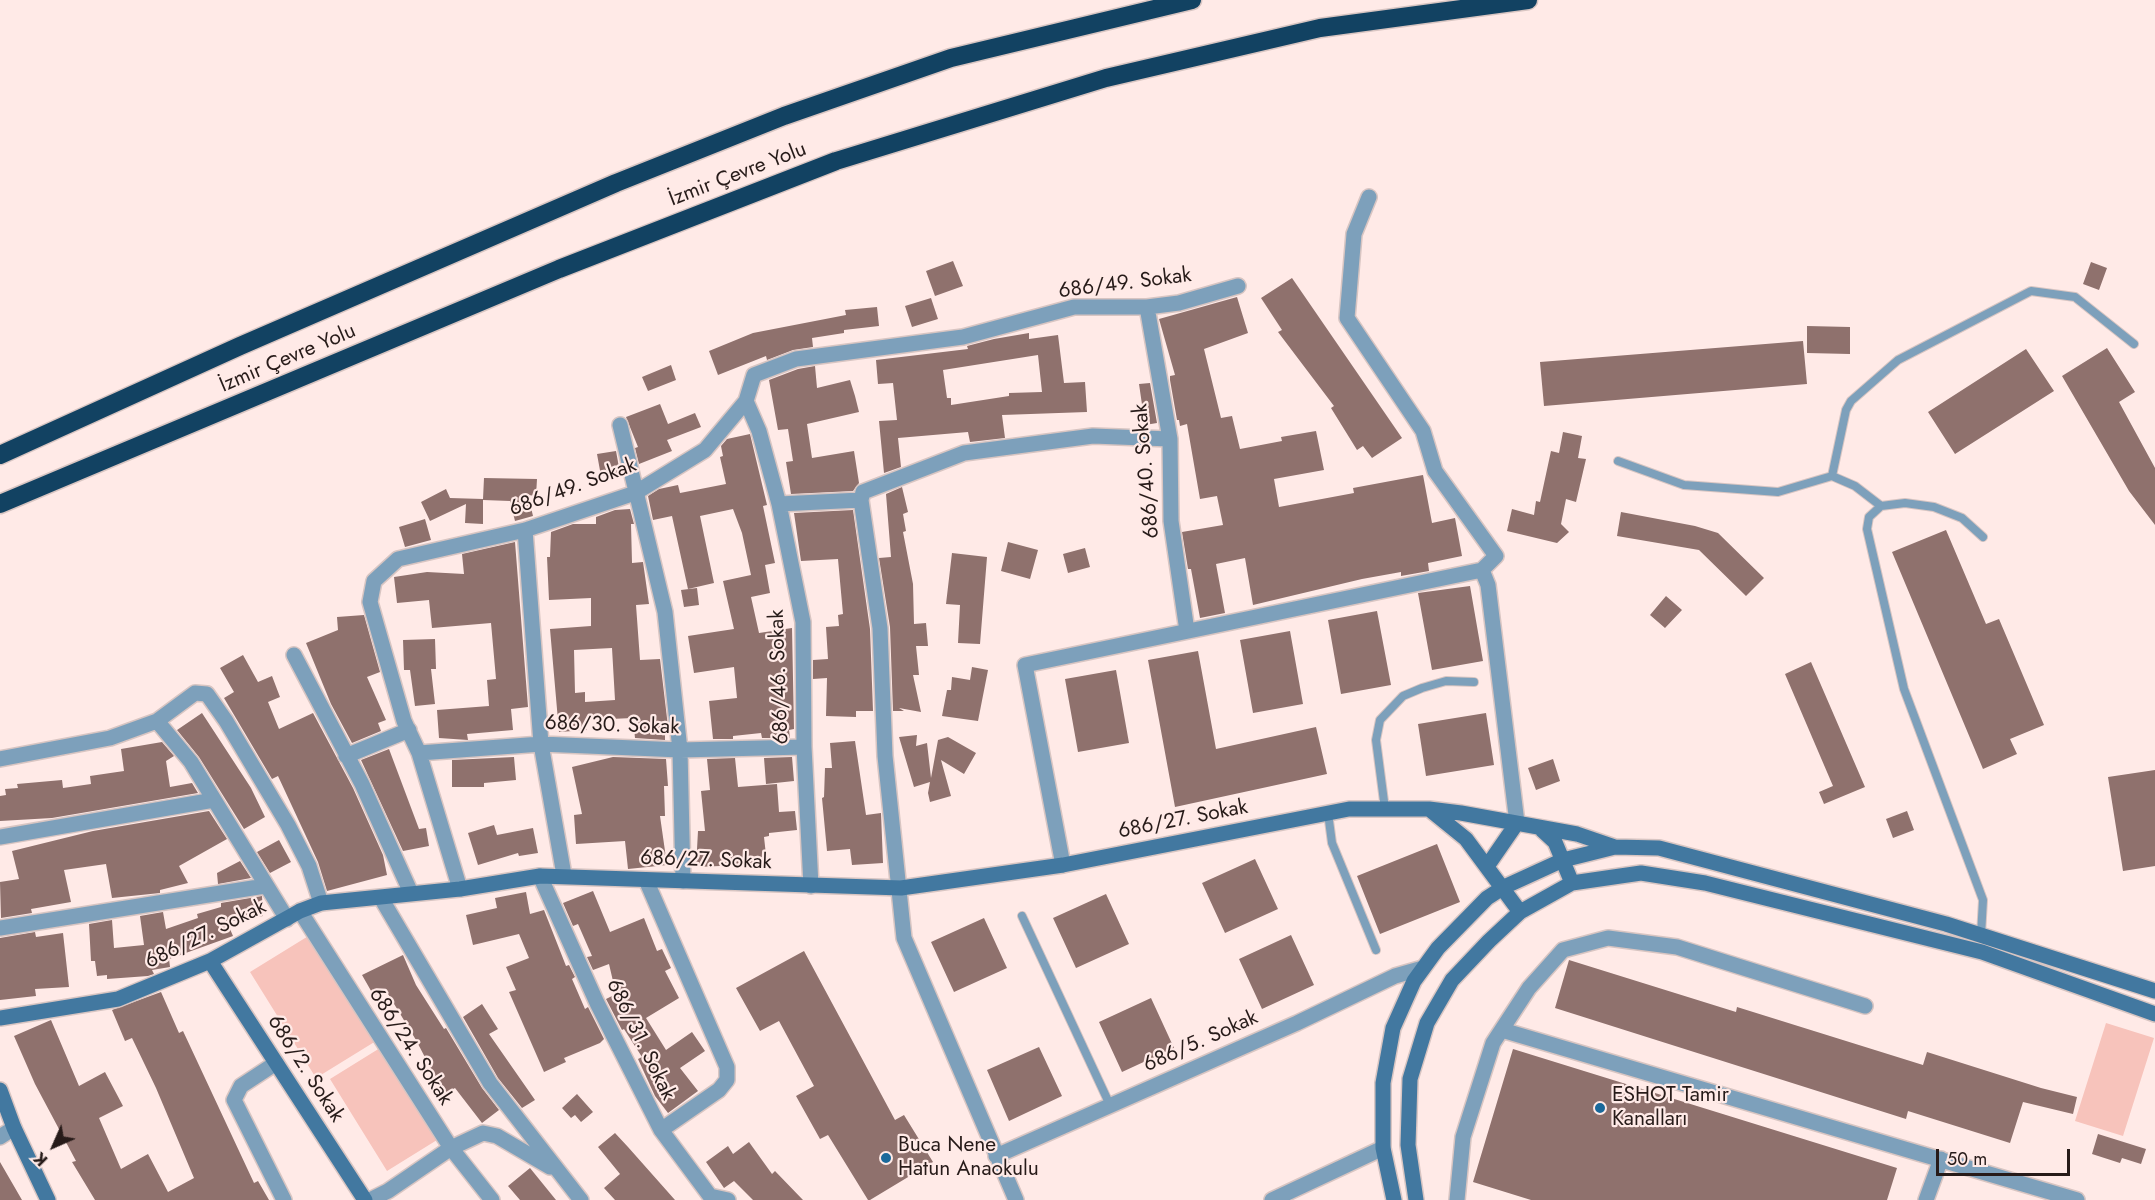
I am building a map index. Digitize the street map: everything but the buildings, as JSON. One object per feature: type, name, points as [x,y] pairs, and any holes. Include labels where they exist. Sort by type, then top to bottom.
[{"type":"highway","name":"İzmir Çevre Yolu","points":[[0,455],[240,346],[616,183],[784,116],[951,58],[1192,0]]},
{"type":"highway","name":"İzmir Çevre Yolu","points":[[0,504],[559,269],[836,161],[1106,78],[1308,31],[1528,0]]},
{"type":"street","points":[[1063,865],[1024,665],[1482,570],[1496,556],[1435,471],[1423,430],[1347,318],[1354,234],[1369,197]]},
{"type":"street","name":"686/49. Sokak","points":[[460,889],[370,602],[374,581],[398,559],[525,530],[635,493],[705,450],[746,401],[754,375],[796,359],[963,337],[1074,307],[1147,307],[1179,303],[1238,286]]},
{"type":"street","name":"686/40. Sokak","points":[[1147,307],[1170,439],[1171,520],[1187,631]]},
{"type":"street","name":"686/46. Sokak","points":[[746,401],[759,431],[779,504],[803,622],[804,747],[811,886]]},
{"type":"street","points":[[620,425],[665,612],[680,750],[683,881]]},
{"type":"street","points":[[1016,1200],[904,938],[901,888],[885,756],[880,628],[861,500],[863,492],[964,453],[1093,436],[1170,439]]},
{"type":"street","points":[[779,504],[861,500]]},
{"type":"street","points":[[525,530],[541,744],[564,875]]},
{"type":"street","points":[[1482,570],[1488,585],[1517,824],[1488,865]]},
{"type":"street","points":[[294,655],[362,784],[411,893]]},
{"type":"street","points":[[0,759],[110,738],[157,721],[195,693],[207,694],[226,721],[288,825],[309,866],[321,903]]},
{"type":"street","name":"686/24. Sokak","points":[[157,721],[191,762],[265,886],[293,915],[451,1148],[492,1200]]},
{"type":"street","points":[[346,756],[409,730]]},
{"type":"street","name":"686/30. Sokak","points":[[419,753],[541,744],[680,750],[804,747]]},
{"type":"street","points":[[0,837],[214,800]]},
{"type":"street","name":"686/27. Sokak","points":[[0,1018],[118,999],[210,961],[293,915],[321,903],[460,889],[540,876],[901,888],[1063,865],[1349,808],[1429,809],[1542,830],[1577,834],[1615,847]]},
{"type":"street","points":[[1429,809],[1466,839],[1488,865],[1521,912]]},
{"type":"street","points":[[1542,830],[1555,842],[1572,883]]},
{"type":"street","points":[[1394,1200],[1383,1148],[1383,1083],[1393,1028],[1414,981],[1438,948],[1479,907],[1504,887],[1563,860],[1615,847],[1659,848],[1981,935],[2155,991]]},
{"type":"street","points":[[1416,1200],[1408,1145],[1410,1079],[1427,1023],[1452,980],[1521,912],[1572,883],[1641,873],[1705,883],[1982,952],[2155,1014]]},
{"type":"street","name":"686/31. Sokak","points":[[540,876],[597,1003],[661,1130],[710,1196],[725,1199]]},
{"type":"street","points":[[646,879],[727,1067],[727,1080],[718,1090],[661,1130]]},
{"type":"street","points":[[0,928],[265,886]]},
{"type":"street","points":[[381,898],[490,1083],[580,1200]]},
{"type":"street","points":[[1457,1200],[1462,1137],[1493,1043],[1529,988],[1563,950],[1608,938],[1677,947],[1865,1006]]},
{"type":"street","name":"686/2. Sokak","points":[[210,961],[365,1200]]},
{"type":"street","name":"686/5. Sokak","points":[[996,1156],[1297,1023],[1395,976],[1424,968]]},
{"type":"street","points":[[1502,1030],[2077,1200]]},
{"type":"street","points":[[276,1063],[241,1086],[234,1100],[284,1200]]},
{"type":"street","points":[[0,1090],[14,1128],[48,1200]]},
{"type":"street","points":[[0,1137],[14,1128]]},
{"type":"street","points":[[370,1200],[388,1191],[451,1148],[483,1133],[497,1136],[560,1174]]},
{"type":"street","points":[[1272,1200],[1383,1148]]},
{"type":"street","points":[[1926,1200],[1941,1159]]},
{"type":"lane","points":[[1832,476],[1846,410],[1851,401],[1898,360],[2031,291],[2075,297],[2134,344]]},
{"type":"lane","points":[[1618,461],[1684,485],[1778,492],[1832,476],[1855,486],[1881,506]]},
{"type":"lane","points":[[1981,935],[1983,900],[1904,689],[1867,529],[1869,517],[1881,506],[1905,503],[1935,507],[1962,518],[1983,537]]},
{"type":"lane","points":[[1385,809],[1376,740],[1380,720],[1403,696],[1422,688],[1446,681],[1474,682]]},
{"type":"lane","points":[[1328,813],[1332,843],[1376,950]]},
{"type":"lane","points":[[1022,916],[1110,1105]]},
{"type":"shaded area","points":[[310,935],[376,1041],[316,1078],[250,972]]},
{"type":"shaded area","points":[[2106,1023],[2154,1038],[2123,1136],[2075,1121]]},
{"type":"shaded area","points":[[380,1048],[437,1140],[387,1171],[330,1079]]},
{"type":"place","name":"ESHOT Tamir Kanalları","points":[[1600,1108]]},
{"type":"place","name":"Buca Nene Hatun Anaokulu","points":[[886,1158]]}]
